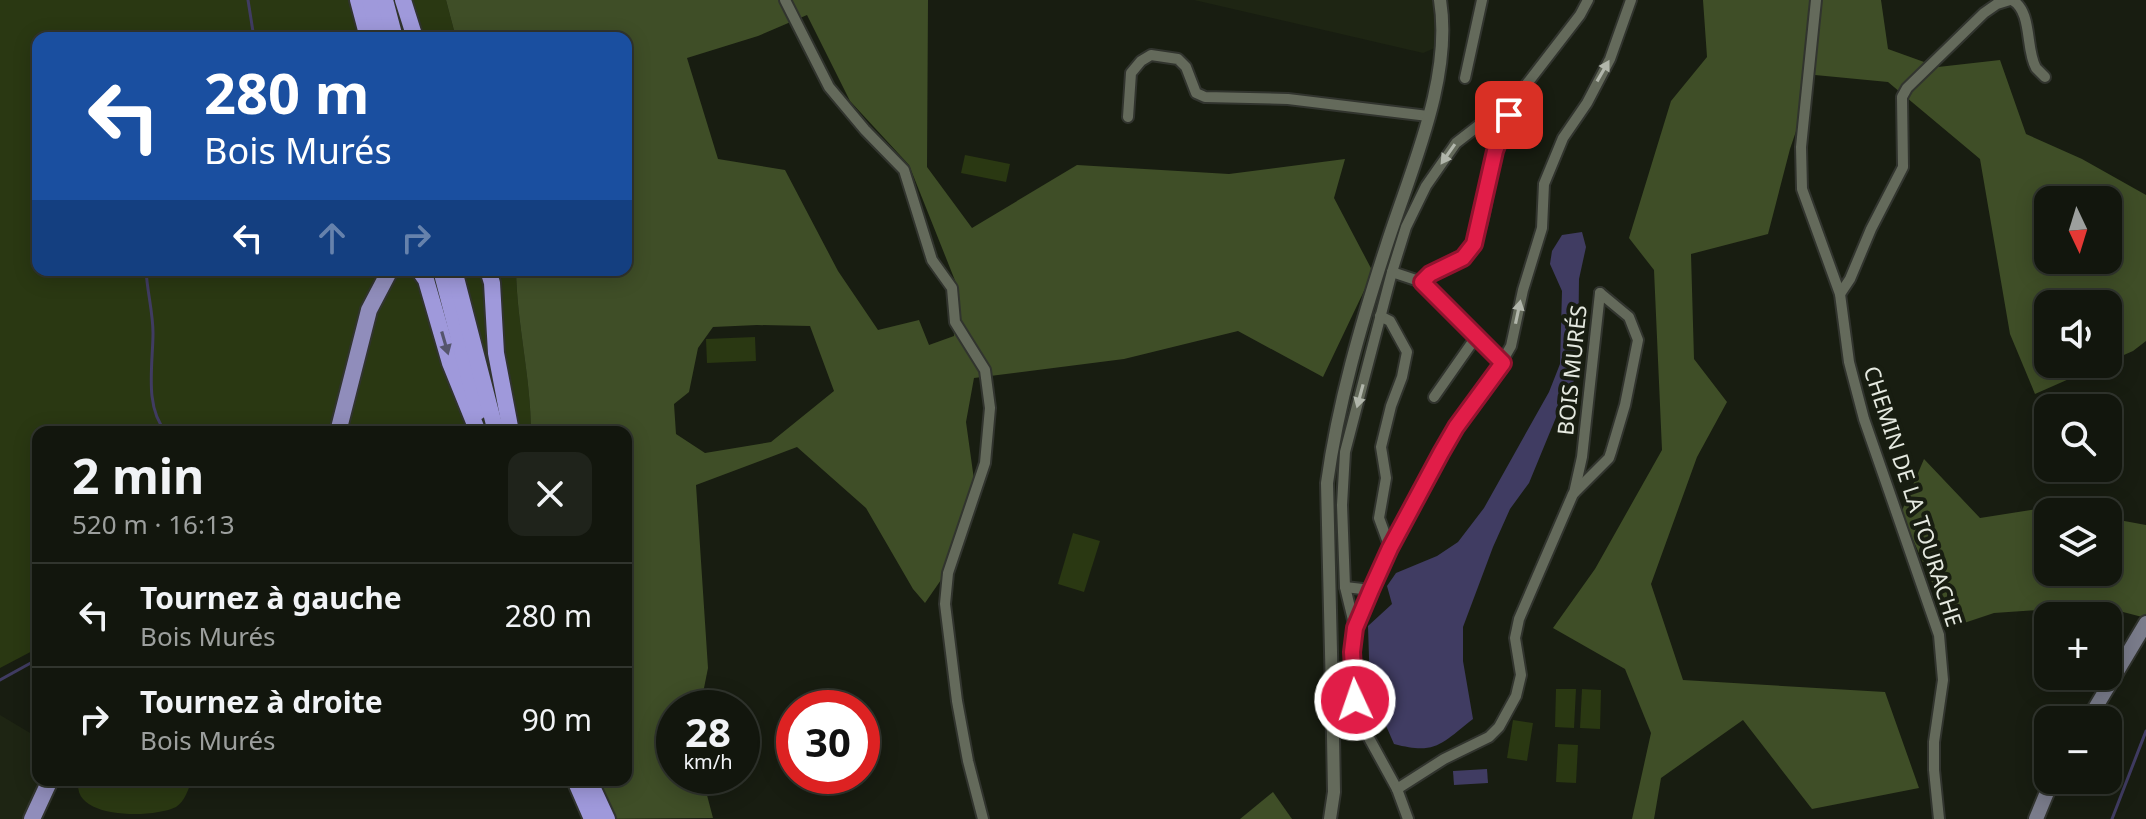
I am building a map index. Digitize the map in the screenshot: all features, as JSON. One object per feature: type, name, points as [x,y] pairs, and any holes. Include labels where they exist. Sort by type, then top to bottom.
[{"type":"highway","points":[[358,0],[366,32]]},
{"type":"highway","points":[[370,0],[378,32]]},
{"type":"highway","points":[[385,0],[393,32]]},
{"type":"highway","points":[[403,0],[413,32]]},
{"type":"highway","points":[[423,276],[450,363],[478,426]]},
{"type":"highway","points":[[442,276],[480,426]]},
{"type":"highway","points":[[456,276],[494,426]]},
{"type":"highway","points":[[490,276],[498,372],[510,426]]},
{"type":"highway","points":[[578,786],[592,819]]},
{"type":"highway","points":[[592,786],[607,819]]},
{"type":"main road","points":[[340,426],[369,310],[387,276]]},
{"type":"main road","points":[[2096,706],[2146,623]]},
{"type":"main road","points":[[32,819],[47,786]]},
{"type":"main road","points":[[2036,819],[2046,794]]},
{"type":"street","points":[[785,0],[829,87],[904,170],[932,260],[952,288],[955,322],[985,370],[990,408],[985,463],[948,573],[945,604],[957,701],[983,819]]},
{"type":"street","points":[[1330,819],[1334,764],[1327,483],[1363,318],[1437,89],[1444,41],[1440,0]]},
{"type":"street","points":[[1465,78],[1482,0]]},
{"type":"street","points":[[1355,628],[1345,587],[1342,505],[1345,452],[1406,227],[1426,186],[1456,143],[1496,112],[1509,107],[1580,15],[1588,0]]},
{"type":"street","points":[[1408,819],[1397,789],[1358,718],[1352,652],[1355,628],[1390,548],[1456,427],[1503,363],[1511,346],[1523,290],[1542,228],[1544,184],[1563,138],[1587,103],[1610,59],[1631,0]]},
{"type":"street","name":"CHEMIN DE LA TOURACHE","points":[[1816,0],[1800,170],[1802,189],[1840,294],[1855,389],[1939,635],[1943,680],[1934,756],[1939,819]]},
{"type":"street","points":[[1840,294],[1903,167],[1902,97],[1907,88],[1984,13],[1997,4],[2011,0],[2017,3],[2023,16],[2036,68],[2045,77]]},
{"type":"street","points":[[1128,117],[1131,73],[1151,55],[1178,59],[1186,67],[1196,93],[1205,97],[1288,99],[1428,116]]},
{"type":"street","points":[[1422,282],[1430,274],[1463,258],[1474,244],[1495,151],[1509,115],[1509,107]]},
{"type":"street","points":[[1392,272],[1422,282],[1503,363]]},
{"type":"street","name":"BOIS MURÉS","points":[[1397,789],[1444,759],[1489,737],[1506,716],[1516,696],[1521,675],[1515,638],[1519,619],[1573,494],[1582,457],[1600,293],[1629,317],[1638,340],[1625,405],[1609,458],[1573,494]]},
{"type":"street","points":[[1380,316],[1390,321],[1407,352],[1381,447],[1386,478],[1379,518],[1390,548]]},
{"type":"street","points":[[1434,397],[1476,337]]},
{"type":"street","points":[[1345,587],[1371,590]]},
{"type":"shaded area","points":[[1194,0],[1436,0],[1439,18],[1435,48],[1423,53]]},
{"type":"shaded area","points":[[1582,232],[1586,247],[1579,279],[1578,358],[1572,390],[1557,415],[1529,483],[1510,509],[1463,627],[1463,661],[1473,719],[1429,748],[1394,744],[1370,689],[1368,626],[1392,604],[1387,586],[1396,573],[1437,556],[1458,542],[1484,508],[1549,392],[1560,364],[1562,291],[1550,264],[1552,251],[1562,235]]},
{"type":"shaded area","points":[[0,715],[32,736],[32,786],[51,786],[37,819],[0,819]]},
{"type":"shaded area","points":[[1487,769],[1488,783],[1454,785],[1453,771]]},
{"type":"green space","points":[[0,0],[446,0],[454,32],[32,32],[32,276],[516,276],[531,426],[32,426],[32,651],[0,668]]},
{"type":"green space","points":[[446,0],[928,0],[927,167],[972,228],[1077,165],[1229,174],[1345,159],[1334,198],[1373,272],[1323,377],[1238,331],[1124,359],[974,378],[966,422],[976,494],[961,551],[925,603],[913,589],[866,508],[797,447],[696,485],[708,668],[704,690],[656,690],[656,794],[707,794],[713,818],[586,819],[571,786],[632,786],[632,426],[531,426],[516,276],[632,276],[632,32],[454,32]],"holes":[[[807,15],[850,101],[909,165],[956,283],[952,288],[954,336],[929,345],[919,320],[878,330],[838,271],[785,170],[718,159],[687,58],[758,36]],[[810,326],[834,391],[771,442],[705,453],[676,434],[674,404],[689,392],[698,348],[713,327]]]},
{"type":"green space","points":[[1703,0],[1881,0],[1888,49],[1938,67],[2000,60],[2026,134],[2082,159],[2146,195],[2146,341],[2122,356],[2122,290],[2034,290],[2034,378],[2071,378],[2035,394],[2010,334],[1980,159],[1888,82],[1815,75],[1790,149],[1768,234],[1691,254],[1694,359],[1727,402],[1697,457],[1651,584],[1683,680],[1885,692],[1919,788],[1812,809],[1743,720],[1661,778],[1654,819],[1632,819],[1651,733],[1625,669],[1553,628],[1595,569],[1662,450],[1654,270],[1629,238],[1671,101],[1707,57]]},
{"type":"green space","points":[[965,155],[1010,164],[1006,182],[961,173]]},
{"type":"green space","points":[[755,337],[756,361],[707,363],[706,339]]},
{"type":"green space","points":[[1924,459],[1980,518],[2034,509],[2034,586],[2122,586],[2122,521],[2146,525],[2146,618],[2122,612],[2122,602],[2034,602],[2034,610],[1994,613],[1949,628],[1901,513]]},
{"type":"green space","points":[[1073,533],[1100,541],[1084,592],[1058,584]]},
{"type":"green space","points":[[1556,689],[1576,689],[1574,728],[1555,727]]},
{"type":"green space","points":[[1582,689],[1601,690],[1600,729],[1580,728]]},
{"type":"green space","points":[[1513,720],[1533,723],[1527,761],[1507,758]]},
{"type":"green space","points":[[1558,744],[1578,745],[1576,783],[1556,782]]},
{"type":"green space","points":[[79,786],[189,786],[176,807],[149,813],[115,813],[99,809],[79,793]]},
{"type":"green space","points":[[1273,792],[1292,819],[1240,819]]},
{"type":"waterway","points":[[248,0],[253,32]]},
{"type":"waterway","points":[[147,276],[153,325],[152,398],[162,426]]},
{"type":"waterway","points":[[0,680],[32,662]]},
{"type":"waterway","points":[[2112,819],[2146,731]]},
{"type":"route","points":[[1355,700],[1352,652],[1355,628],[1371,590],[1390,548],[1456,427],[1503,363],[1422,282],[1430,274],[1463,258],[1474,244],[1481,224],[1495,151],[1509,115]]}]
